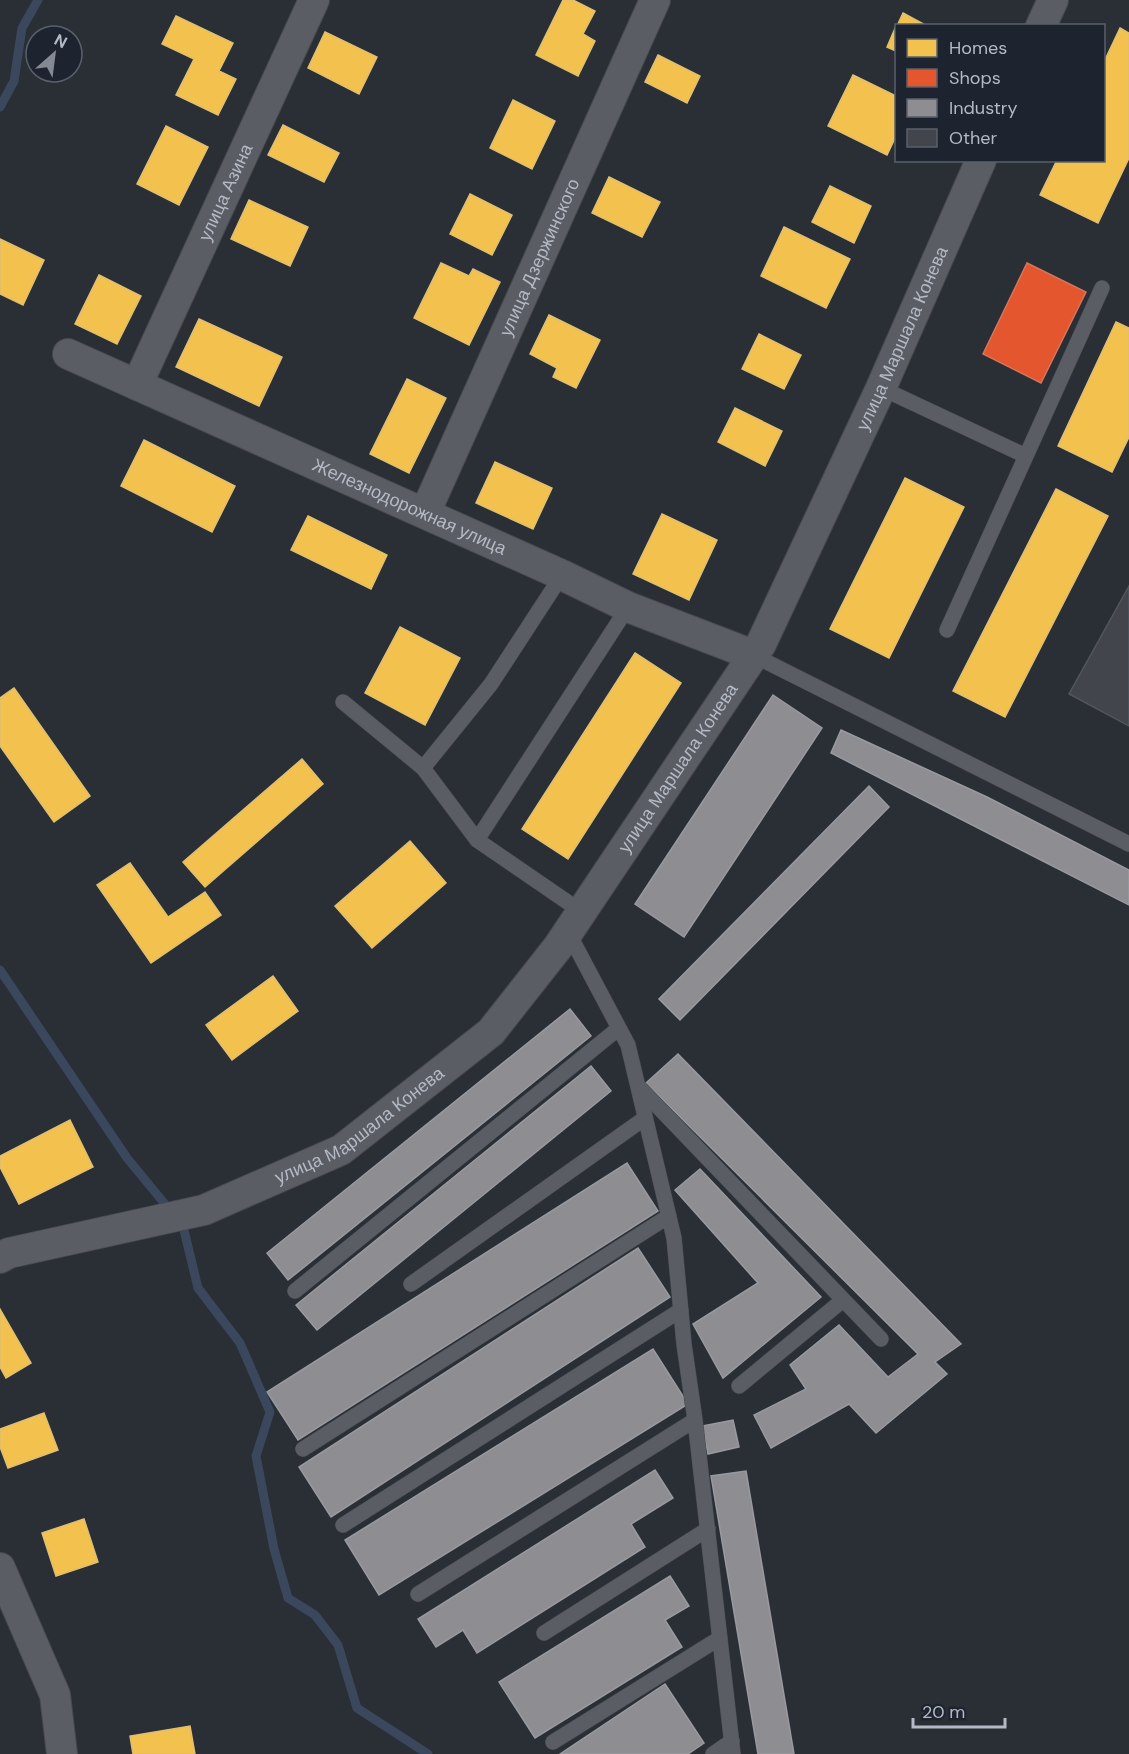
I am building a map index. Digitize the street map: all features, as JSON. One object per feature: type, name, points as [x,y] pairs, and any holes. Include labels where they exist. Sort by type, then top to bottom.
[{"type":"street","name":"улица Азина","points":[[137,385],[314,0]]},
{"type":"street","name":"улица Дзержинского","points":[[425,513],[655,0]]},
{"type":"street","points":[[1042,24],[1053,0]]},
{"type":"street","name":"улица Маршала Конева","points":[[0,1258],[9,1253],[204,1210],[341,1150],[491,1032],[575,922],[753,656],[881,388],[980,162]]},
{"type":"street","name":"Железнодорожная улица","points":[[68,354],[425,513],[628,607],[753,656]]},
{"type":"street","points":[[0,1568],[55,1695],[62,1754]]},
{"type":"lane","points":[[947,630],[1102,288]]},
{"type":"lane","points":[[881,388],[1026,456]]},
{"type":"lane","points":[[423,768],[491,684],[562,575]]},
{"type":"lane","points":[[477,840],[628,607]]},
{"type":"lane","points":[[753,656],[1129,844]]},
{"type":"lane","points":[[343,702],[423,768],[477,840],[575,922],[628,1045],[674,1238],[733,1748],[713,1754]]},
{"type":"lane","points":[[295,1291],[619,1028]]},
{"type":"lane","points":[[637,1085],[881,1339]]},
{"type":"lane","points":[[411,1284],[645,1118]]},
{"type":"lane","points":[[303,1449],[669,1216]]},
{"type":"lane","points":[[739,1386],[843,1300]]},
{"type":"lane","points":[[343,1526],[681,1310]]},
{"type":"lane","points":[[418,1594],[695,1420]]},
{"type":"lane","points":[[543,1633],[708,1529]]},
{"type":"lane","points":[[553,1742],[720,1638]]},
{"type":"building: Homes","points":[[563,0],[573,0],[595,11],[583,34],[595,41],[578,76],[536,55]]},
{"type":"building: Homes","points":[[903,13],[923,24],[898,24]]},
{"type":"building: Homes","points":[[176,16],[233,43],[219,71],[236,79],[218,115],[176,95],[194,59],[162,44]]},
{"type":"building: Homes","points":[[895,28],[895,51],[887,47]]},
{"type":"building: Homes","points":[[1120,28],[1129,33],[1129,158],[1098,223],[1040,195],[1056,162],[1105,162],[1105,60]]},
{"type":"building: Homes","points":[[325,32],[377,57],[359,94],[308,68]]},
{"type":"building: Homes","points":[[658,55],[700,76],[687,103],[645,82]]},
{"type":"building: Homes","points":[[853,75],[895,96],[895,138],[887,155],[828,126]]},
{"type":"building: Homes","points":[[513,100],[555,121],[532,169],[490,148]]},
{"type":"building: Homes","points":[[283,125],[339,153],[324,182],[268,155]]},
{"type":"building: Homes","points":[[166,126],[208,147],[179,205],[137,184]]},
{"type":"building: Homes","points":[[609,177],[660,202],[642,237],[592,213]]},
{"type":"building: Homes","points":[[830,186],[871,206],[854,243],[812,222]]},
{"type":"building: Homes","points":[[470,194],[512,215],[492,255],[450,234]]},
{"type":"building: Homes","points":[[249,200],[308,227],[290,266],[231,239]]},
{"type":"building: Homes","points":[[784,227],[850,259],[826,308],[761,276]]},
{"type":"building: Homes","points":[[0,239],[44,260],[23,305],[0,294]]},
{"type":"building: Homes","points":[[441,263],[469,276],[473,269],[500,282],[469,345],[414,318]]},
{"type":"building: Homes","points":[[99,275],[141,296],[117,344],[75,324]]},
{"type":"building: Homes","points":[[549,315],[600,340],[576,388],[553,377],[557,368],[530,354]]},
{"type":"building: Homes","points":[[199,319],[282,357],[259,406],[176,367]]},
{"type":"building: Homes","points":[[1116,322],[1129,328],[1129,437],[1112,472],[1058,446]]},
{"type":"building: Homes","points":[[759,334],[801,355],[784,389],[742,369]]},
{"type":"building: Homes","points":[[407,379],[446,398],[409,473],[370,454]]},
{"type":"building: Homes","points":[[735,408],[782,431],[765,466],[718,442]]},
{"type":"building: Homes","points":[[144,440],[235,486],[212,532],[121,486]]},
{"type":"building: Homes","points":[[495,462],[552,488],[533,529],[476,503]]},
{"type":"building: Homes","points":[[905,478],[964,507],[889,658],[830,629]]},
{"type":"building: Homes","points":[[1056,489],[1108,516],[1005,717],[953,691]]},
{"type":"building: Homes","points":[[662,514],[717,540],[689,600],[633,574]]},
{"type":"building: Homes","points":[[308,516],[387,555],[371,589],[291,550]]},
{"type":"building: Homes","points":[[400,627],[460,658],[425,725],[365,693]]},
{"type":"building: Homes","points":[[635,653],[681,683],[568,859],[522,829]]},
{"type":"building: Homes","points":[[14,688],[90,796],[54,822],[0,746],[0,698]]},
{"type":"building: Homes","points":[[302,759],[323,784],[205,887],[183,862]]},
{"type":"building: Homes","points":[[410,841],[446,883],[372,948],[335,906]]},
{"type":"building: Homes","points":[[130,863],[168,917],[205,892],[221,915],[151,963],[97,885]]},
{"type":"building: Homes","points":[[273,976],[298,1011],[232,1060],[206,1025]]},
{"type":"building: Homes","points":[[70,1120],[93,1167],[19,1204],[0,1167],[0,1156]]},
{"type":"building: Homes","points":[[0,1309],[31,1363],[6,1378],[0,1367]]},
{"type":"building: Homes","points":[[44,1413],[58,1450],[8,1468],[0,1447],[0,1429]]},
{"type":"building: Homes","points":[[84,1519],[98,1562],[56,1576],[42,1533]]},
{"type":"building: Homes","points":[[190,1726],[195,1754],[133,1754],[130,1736]]},
{"type":"building: Shops","points":[[1027,263],[1086,292],[1041,383],[983,354]]},
{"type":"building: Industry","points":[[773,695],[822,728],[684,937],[635,904]]},
{"type":"building: Industry","points":[[841,730],[987,797],[1129,870],[1129,905],[831,753]]},
{"type":"building: Industry","points":[[869,786],[889,807],[680,1020],[659,999]]},
{"type":"building: Industry","points":[[570,1009],[591,1036],[288,1280],[267,1253]]},
{"type":"building: Industry","points":[[678,1054],[961,1344],[935,1362],[947,1374],[876,1433],[849,1404],[771,1448],[754,1415],[806,1389],[790,1365],[839,1325],[888,1377],[918,1354],[646,1083]]},
{"type":"building: Industry","points":[[591,1066],[611,1091],[317,1330],[296,1305]]},
{"type":"building: Industry","points":[[627,1163],[658,1211],[298,1440],[267,1392]]},
{"type":"building: Industry","points":[[700,1169],[821,1297],[723,1378],[693,1324],[758,1283],[675,1190]]},
{"type":"building: Industry","points":[[638,1248],[670,1297],[331,1517],[299,1467]]},
{"type":"building: Industry","points":[[653,1349],[688,1404],[379,1595],[345,1540]]},
{"type":"building: Industry","points":[[733,1420],[739,1447],[708,1454],[702,1426]]},
{"type":"building: Industry","points":[[655,1470],[673,1498],[631,1524],[645,1547],[477,1653],[463,1630],[436,1647],[418,1619]]},
{"type":"building: Industry","points":[[746,1471],[794,1754],[758,1754],[711,1476]]},
{"type":"building: Industry","points":[[670,1576],[689,1606],[665,1620],[682,1647],[535,1738],[499,1682]]},
{"type":"building: Industry","points":[[665,1684],[704,1743],[688,1754],[560,1754]]},
{"type":"building: Other","points":[[1129,586],[1129,726],[1069,694]]},
{"type":"waterway","points":[[0,107],[14,81],[22,28],[38,0]]},
{"type":"waterway","points":[[0,970],[127,1158],[183,1226],[198,1288],[240,1343],[270,1412],[256,1456],[274,1549],[288,1598],[315,1615],[338,1645],[357,1708],[428,1754]]}]
